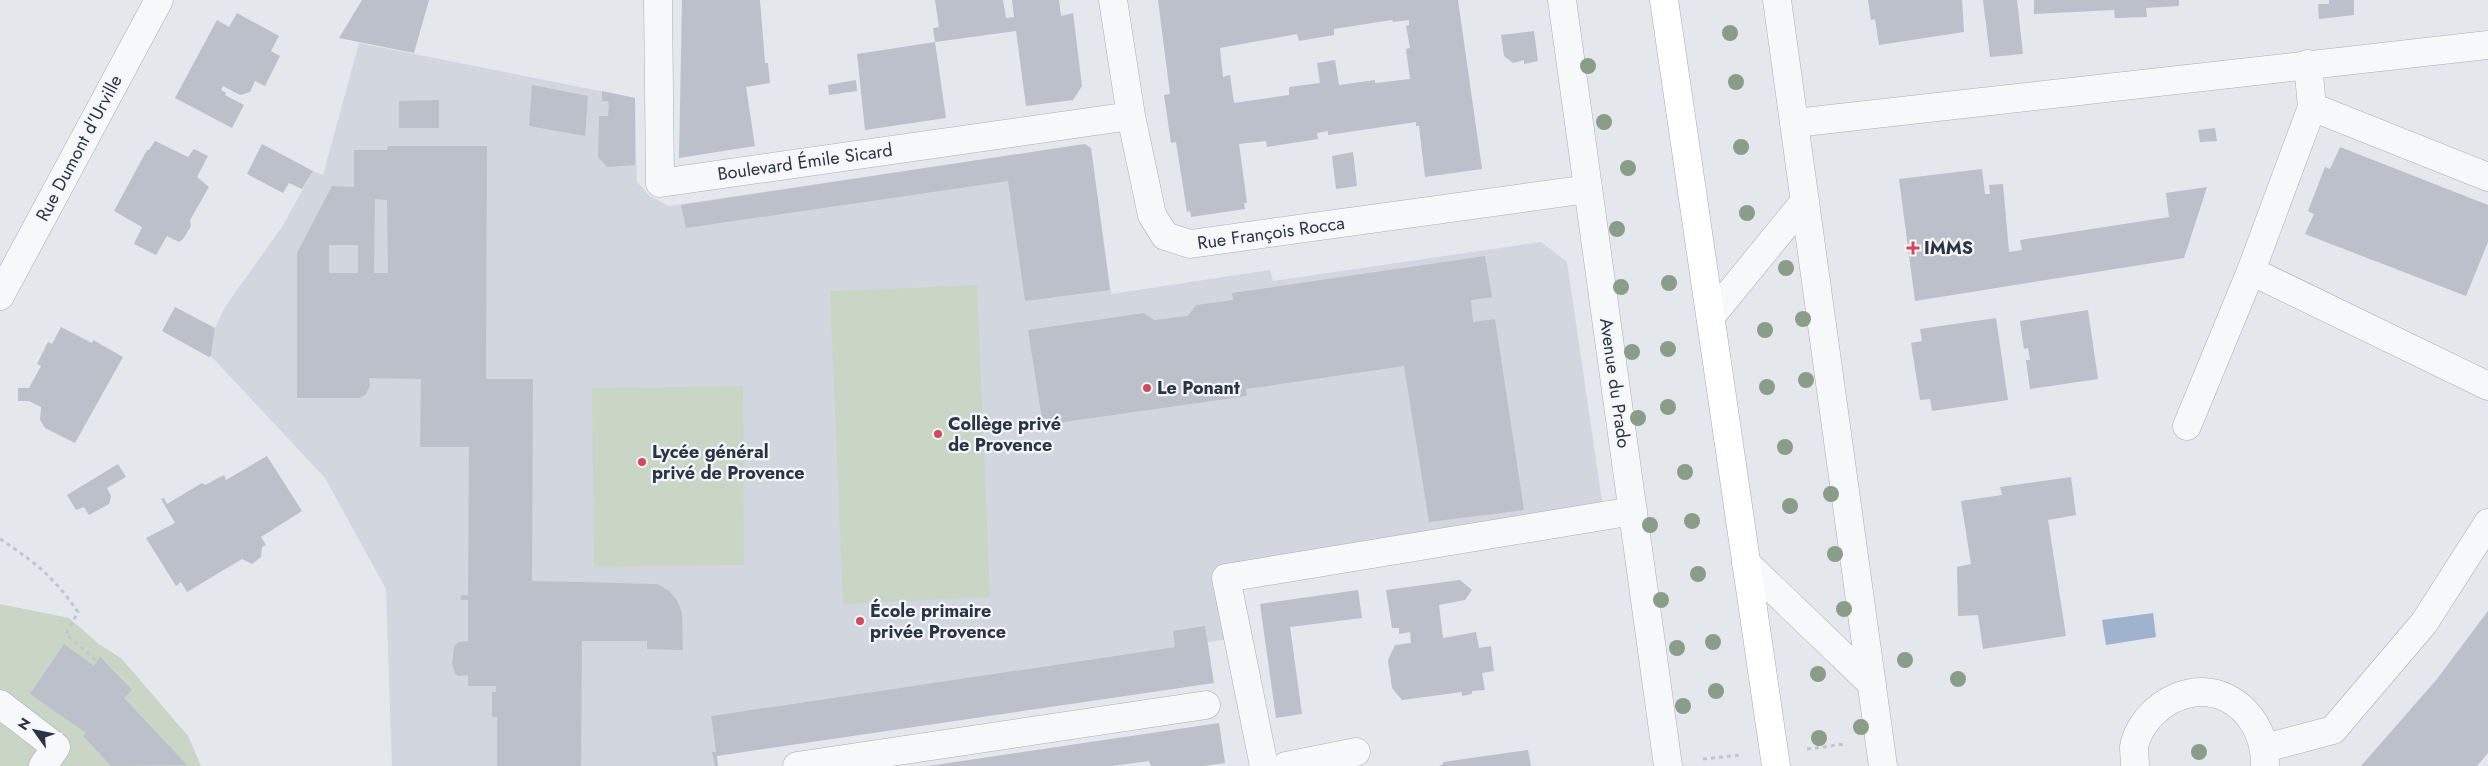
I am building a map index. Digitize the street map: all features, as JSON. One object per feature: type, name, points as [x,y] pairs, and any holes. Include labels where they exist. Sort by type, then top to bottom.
[{"type":"main road","points":[[1664,0],[1712,315],[1776,766]]},
{"type":"street","name":"Rue Dumont d'Urville","points":[[0,296],[159,0]]},
{"type":"street","name":"Boulevard Émile Sicard","points":[[658,0],[660,183],[1131,116]]},
{"type":"street","name":"Rue François Rocca","points":[[1112,0],[1131,116],[1152,215],[1165,236],[1190,244],[1588,189]]},
{"type":"street","name":"Avenue du Prado","points":[[1562,0],[1668,766]]},
{"type":"street","points":[[1777,0],[1883,766]]},
{"type":"street","points":[[1795,123],[2488,45]]},
{"type":"street","points":[[2187,426],[2251,272],[2312,107],[2308,64]]},
{"type":"street","points":[[2312,107],[2488,177]]},
{"type":"street","points":[[1712,315],[1805,201]]},
{"type":"street","points":[[2251,272],[2488,386]]},
{"type":"street","points":[[1264,766],[1226,578],[1633,512]]},
{"type":"street","points":[[2135,766],[2134,745],[2145,721],[2164,702],[2188,692],[2214,693],[2239,704],[2256,723],[2265,757],[2333,730],[2424,623],[2488,523]]},
{"type":"street","points":[[1746,563],[1872,684]]},
{"type":"street","points":[[0,704],[56,747],[43,766]]},
{"type":"street","points":[[797,766],[1206,705]]},
{"type":"street","points":[[1286,766],[1356,752]]},
{"type":"path","points":[[0,539],[37,563],[61,588],[78,612],[66,634],[97,661]]},
{"type":"shaded area","name":"Collège privé de Provence","points":[[359,43],[635,98],[637,182],[650,196],[669,206],[1085,144],[1091,148],[1111,294],[1270,270],[1273,281],[1541,242],[1567,262],[1606,528],[1227,581],[1236,638],[711,716],[718,766],[392,766],[386,589],[325,478],[211,356],[215,328],[225,307],[282,227],[313,171],[323,175]]},
{"type":"green space","points":[[977,285],[990,597],[843,604],[830,291]]},
{"type":"green space","points":[[743,386],[744,565],[594,567],[592,388]]},
{"type":"green space","points":[[0,604],[69,618],[99,644],[122,659],[188,736],[201,766],[0,766]]},
{"type":"water","points":[[2153,613],[2156,637],[2106,645],[2102,620]]},
{"type":"building","points":[[362,0],[429,0],[414,53],[339,38]]},
{"type":"building","points":[[682,0],[760,0],[765,63],[768,63],[770,83],[746,87],[755,146],[679,158]]},
{"type":"building","points":[[935,0],[1003,0],[1006,18],[1014,17],[1012,0],[1059,0],[1061,16],[1073,13],[1082,86],[1073,100],[1026,106],[1016,31],[935,42],[933,28],[939,27]]},
{"type":"building","points":[[1158,0],[1458,0],[1482,169],[1425,177],[1419,126],[1416,126],[1416,122],[1328,135],[1328,131],[1317,133],[1318,139],[1267,147],[1266,141],[1239,144],[1247,203],[1244,203],[1245,209],[1191,217],[1190,211],[1187,212],[1176,142],[1171,143],[1164,95],[1170,94]],"holes":[[[1392,20],[1393,22],[1409,20],[1409,25],[1406,26],[1410,48],[1406,49],[1410,79],[1375,83],[1375,80],[1339,85],[1335,60],[1317,63],[1320,83],[1289,87],[1289,95],[1234,103],[1230,75],[1223,77],[1220,48],[1297,34],[1299,41],[1334,35],[1334,29]]]},
{"type":"building","points":[[1868,0],[1962,0],[1964,32],[1879,45],[1875,19],[1871,20]]},
{"type":"building","points":[[1983,0],[2017,0],[2023,54],[1990,57]]},
{"type":"building","points":[[2034,0],[2179,0],[2179,6],[2146,8],[2147,17],[2115,18],[2114,10],[2034,14]]},
{"type":"building","points":[[2329,0],[2354,0],[2354,15],[2319,19],[2318,4],[2329,4]]},
{"type":"building","points":[[237,13],[279,36],[271,51],[280,56],[265,86],[255,81],[250,92],[240,95],[223,86],[221,90],[226,93],[225,95],[244,105],[232,128],[175,98],[217,20],[229,27]]},
{"type":"building","points":[[1534,31],[1538,61],[1524,64],[1524,60],[1513,63],[1504,56],[1501,35]]},
{"type":"building","points":[[935,42],[946,118],[865,130],[857,54]]},
{"type":"building","points":[[856,80],[857,91],[829,95],[828,85]]},
{"type":"building","points":[[532,85],[588,96],[585,136],[529,126]]},
{"type":"building","points":[[602,91],[635,98],[635,165],[607,167],[598,157],[599,116],[608,116],[609,106],[608,101],[602,101]]},
{"type":"building","points":[[439,100],[439,128],[399,128],[399,101]]},
{"type":"building","points":[[2215,128],[2217,141],[2200,142],[2198,130]]},
{"type":"building","points":[[155,141],[188,157],[194,149],[208,156],[197,177],[209,187],[190,220],[191,226],[183,239],[179,242],[167,236],[156,255],[134,244],[142,227],[114,211],[147,150]]},
{"type":"building","points":[[262,144],[313,171],[302,189],[289,183],[283,193],[247,174]]},
{"type":"building","points":[[1085,144],[1091,148],[1110,290],[1025,301],[1008,181],[686,228],[681,205]]},
{"type":"building","points":[[388,146],[487,146],[486,379],[533,379],[532,581],[657,584],[668,590],[677,600],[682,613],[683,650],[647,649],[647,641],[582,641],[581,766],[497,766],[497,717],[492,717],[492,692],[496,692],[496,686],[468,686],[468,675],[458,676],[455,673],[452,664],[454,647],[458,642],[468,641],[468,600],[461,600],[461,595],[468,595],[469,447],[420,447],[421,379],[369,378],[370,386],[366,394],[360,398],[297,398],[297,253],[332,186],[354,187],[354,150],[387,150]],"holes":[[[375,199],[387,200],[388,273],[374,273]],[[329,245],[358,245],[358,273],[329,273]]]},
{"type":"building","points":[[2340,147],[2488,205],[2488,242],[2466,296],[2305,234],[2314,214],[2308,211],[2325,167],[2330,169]]},
{"type":"building","points":[[1353,152],[1357,186],[1336,189],[1332,156]]},
{"type":"building","points":[[1982,169],[1985,194],[1990,194],[1989,185],[2003,184],[2009,252],[2022,250],[2020,240],[2169,217],[2166,193],[2207,187],[2184,258],[1915,301],[1899,179]]},
{"type":"building","name":"Le Ponant","points":[[1485,256],[1492,297],[1471,300],[1473,322],[1495,319],[1524,510],[1429,522],[1404,366],[1246,389],[1247,396],[1043,425],[1028,330],[1144,313],[1154,320],[1188,316],[1196,305],[1233,300],[1232,293]]},
{"type":"building","points":[[175,307],[215,328],[211,356],[209,357],[162,331]]},
{"type":"building","points":[[2088,310],[2098,379],[2030,389],[2026,360],[2030,360],[2028,348],[2024,349],[2020,321]]},
{"type":"building","points":[[1996,318],[2008,400],[1932,411],[1930,399],[1920,400],[1911,343],[1922,341],[1920,329]]},
{"type":"building","points":[[61,327],[92,343],[93,340],[123,357],[75,443],[45,428],[40,420],[41,407],[29,401],[18,401],[18,388],[29,388],[41,366],[37,364],[48,342],[52,344]]},
{"type":"building","points":[[267,456],[302,511],[261,537],[266,545],[262,547],[261,557],[252,564],[242,559],[187,592],[181,582],[176,586],[146,538],[175,523],[161,499],[164,498],[167,504],[202,483],[205,485],[224,475],[226,480]]},
{"type":"building","points":[[118,464],[126,477],[107,488],[111,496],[109,504],[89,515],[84,507],[76,510],[67,495]]},
{"type":"building","points":[[2071,477],[2076,515],[2048,520],[2066,636],[1983,649],[1978,615],[1958,616],[1957,567],[1971,564],[1961,501],[2002,495],[2000,487]]},
{"type":"building","points":[[1460,580],[1472,590],[1465,600],[1439,605],[1443,638],[1476,632],[1479,648],[1491,646],[1494,671],[1482,673],[1485,690],[1472,691],[1472,694],[1462,696],[1462,692],[1402,700],[1392,688],[1388,660],[1395,645],[1411,643],[1410,632],[1399,634],[1399,628],[1392,628],[1386,590]]},
{"type":"building","points":[[1358,590],[1362,618],[1290,627],[1302,714],[1276,718],[1260,604]]},
{"type":"building","points":[[2488,611],[2488,753],[2477,766],[2361,766],[2437,679]]},
{"type":"building","points":[[1205,626],[1214,683],[717,756],[718,766],[715,766],[712,752],[716,752],[711,716],[1175,647],[1173,631]]},
{"type":"building","points":[[64,644],[94,666],[100,657],[132,690],[124,698],[187,765],[111,766],[83,736],[86,733],[30,694]]},
{"type":"building","points":[[1219,723],[1225,763],[1204,766],[1151,766],[1149,761],[1112,766],[928,766]]},
{"type":"building","points":[[1528,750],[1531,766],[1439,766],[1443,762]]},
{"type":"place","name":"IMMS","points":[[1913,248]]},
{"type":"place","name":"Le Ponant","points":[[1147,388]]},
{"type":"place","name":"Collège privé de Provence","points":[[938,434]]},
{"type":"place","name":"Lycée général privé de Provence","points":[[642,462]]},
{"type":"place","name":"École primaire privée Provence","points":[[860,621]]}]
